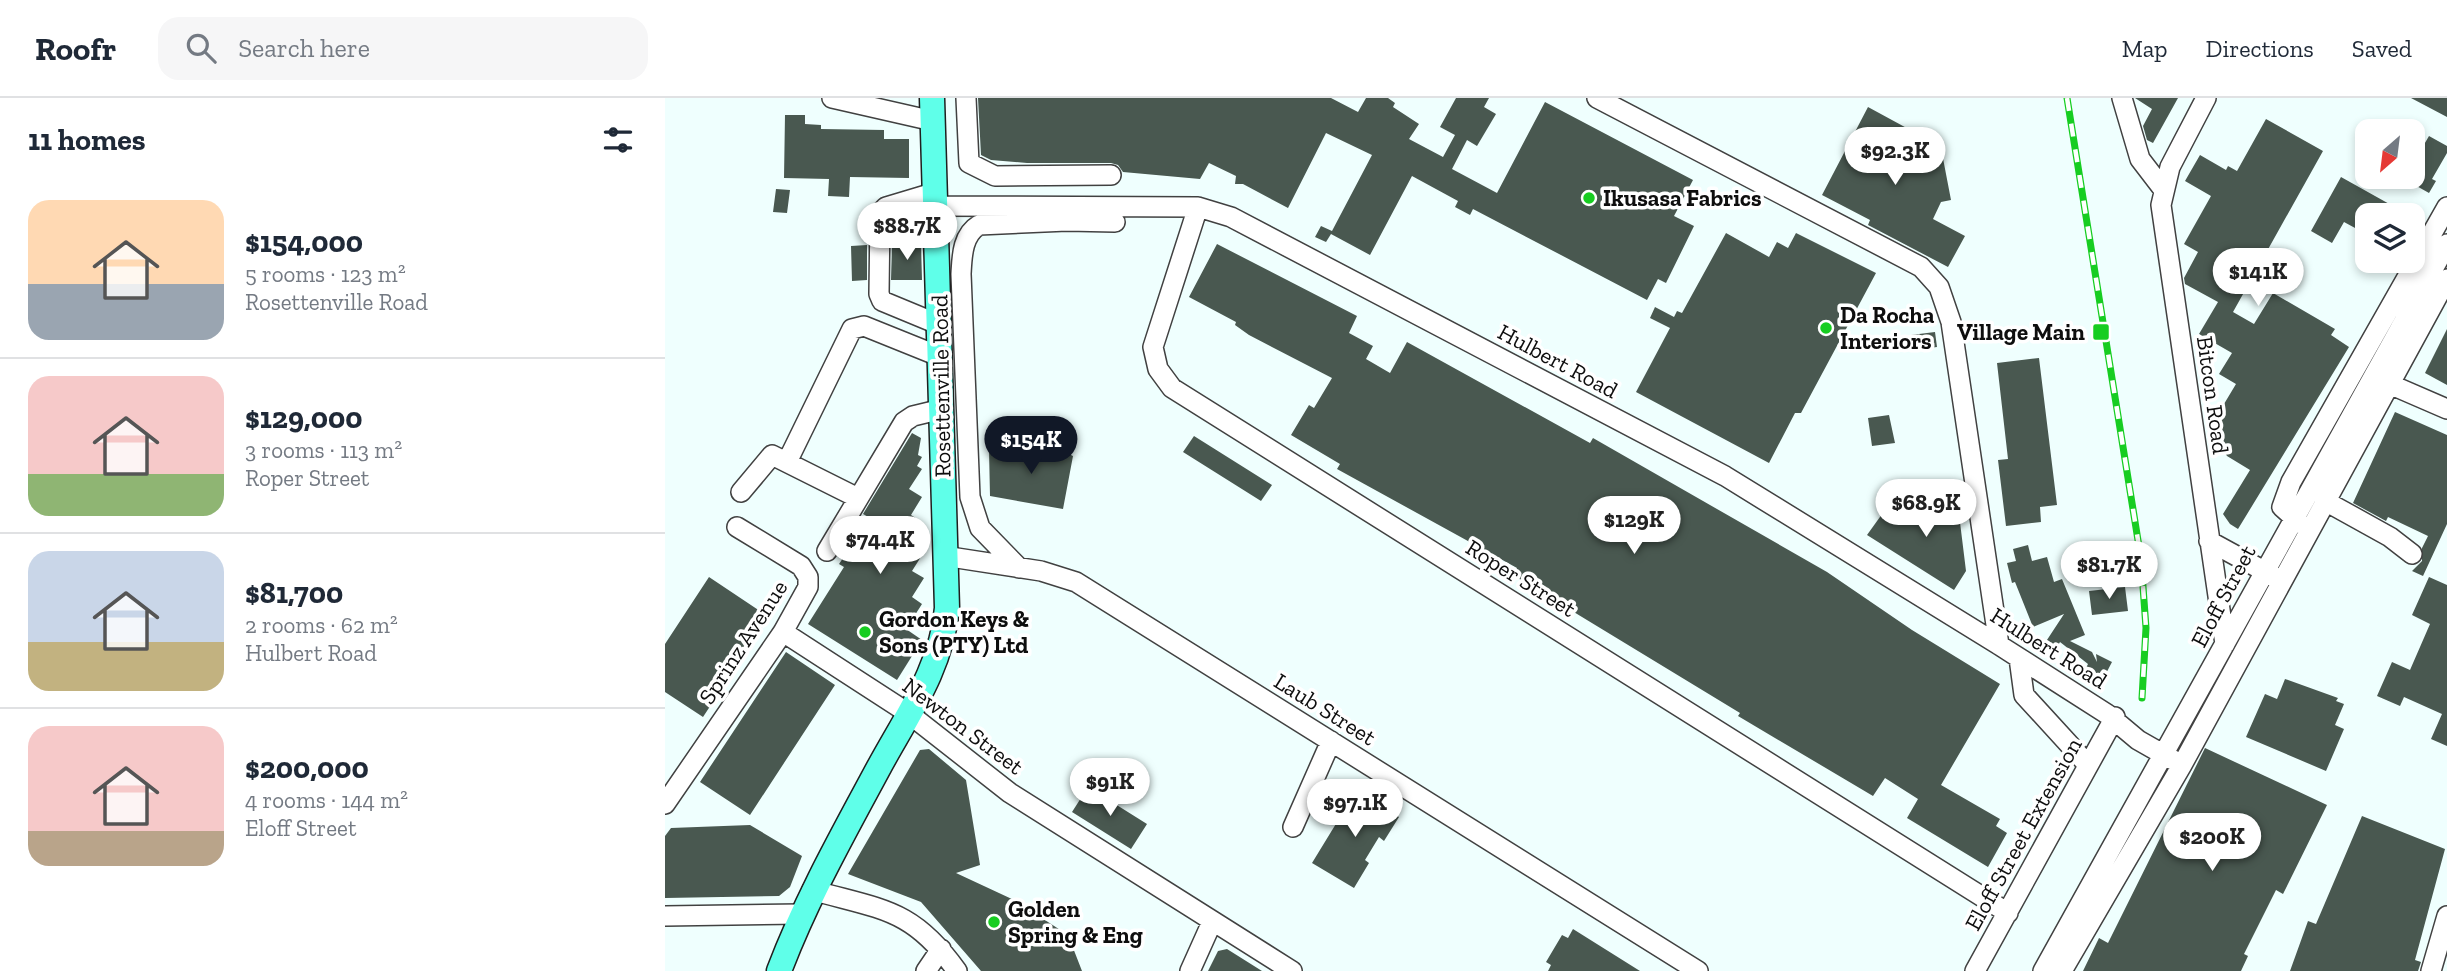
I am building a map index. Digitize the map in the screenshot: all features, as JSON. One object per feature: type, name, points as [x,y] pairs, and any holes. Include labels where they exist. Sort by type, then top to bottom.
[{"type":"main road","name":"Rosettenville Road","points":[[779,971],[812,890],[937,659],[945,635],[947,608],[942,409],[949,367],[940,326],[932,109]]},
{"type":"street","points":[[832,98],[932,109]]},
{"type":"street","points":[[965,98],[969,163],[982,172],[1009,177],[1111,175]]},
{"type":"street","points":[[1597,98],[1921,267],[1939,287],[1951,322],[1999,645]]},
{"type":"street","points":[[2122,98],[2140,159],[2162,189]]},
{"type":"street","name":"Bitcon Road","points":[[2206,98],[2170,167],[2162,189],[2161,205],[2225,644]]},
{"type":"street","name":"Hulbert Road","points":[[940,326],[882,301],[879,293],[880,213],[886,207],[937,199],[1198,207],[1231,216],[1725,476],[2185,760]]},
{"type":"street","name":"Roper Street","points":[[1198,207],[1153,347],[1159,369],[1172,388],[2008,913]]},
{"type":"street","points":[[2300,524],[2282,507],[2291,482],[2447,207]]},
{"type":"street","points":[[1019,568],[980,528],[970,497],[949,367],[962,257],[967,239],[974,228],[1008,222],[1115,222]]},
{"type":"street","name":"Eloff Street","points":[[2300,524],[2325,500],[2447,244]]},
{"type":"street","name":"Eloff Street","points":[[2043,971],[2074,934],[2185,760],[2272,576],[2300,524],[2382,381],[2447,279]]},
{"type":"street","points":[[787,462],[852,329],[864,326],[949,367]]},
{"type":"street","points":[[2382,381],[2447,409]]},
{"type":"street","points":[[827,551],[856,497],[904,422],[913,416],[942,409]]},
{"type":"street","points":[[741,492],[769,456],[787,462],[856,497]]},
{"type":"street","points":[[2325,500],[2390,537],[2412,554]]},
{"type":"street","name":"Sprinz Avenue","points":[[665,804],[783,632],[809,587],[809,577],[801,566],[737,527]]},
{"type":"street","points":[[2209,541],[2272,576]]},
{"type":"street","name":"Laub Street","points":[[944,556],[1058,575],[1076,582],[1697,971]]},
{"type":"street","name":"Eloff Street","points":[[2062,971],[2074,934],[2166,750],[2225,644],[2272,576]]},
{"type":"street","name":"Newton Street","points":[[783,632],[908,713],[1010,793],[1292,971]]},
{"type":"street","points":[[2019,657],[2024,695],[2088,765]]},
{"type":"street","name":"Eloff Street Extension","points":[[1975,971],[2112,717]]},
{"type":"street","points":[[1293,827],[1331,741]]},
{"type":"street","points":[[812,890],[902,916],[924,931],[957,971]]},
{"type":"street","points":[[665,916],[801,914]]},
{"type":"street","points":[[2431,971],[2447,916]]},
{"type":"street","points":[[1190,971],[1212,922]]},
{"type":"street","points":[[926,971],[941,949]]},
{"type":"building","points":[[978,98],[1331,98],[1358,112],[1366,98],[1388,98],[1395,103],[1393,107],[1419,124],[1409,139],[1443,157],[1455,135],[1440,127],[1456,98],[1489,98],[1484,107],[1496,114],[1477,146],[1467,140],[1452,169],[1497,193],[1545,102],[1693,180],[1674,216],[1694,226],[1666,283],[1658,279],[1647,300],[1473,209],[1470,215],[1455,207],[1458,201],[1412,176],[1370,255],[1331,234],[1326,242],[1315,237],[1321,226],[1332,231],[1372,155],[1326,133],[1288,208],[1243,184],[1235,184],[1236,176],[1209,163],[1200,179],[1123,172],[1118,165],[1111,163],[991,160],[981,155]]},
{"type":"building","points":[[2135,98],[2178,98],[2153,143],[2147,140],[2143,126],[2152,109]]},
{"type":"building","points":[[2411,98],[2447,98],[2447,117]]},
{"type":"building","points":[[1868,107],[1914,132],[1902,156],[1941,148],[1951,200],[1941,202],[1933,219],[1965,236],[1948,267],[1868,225],[1870,220],[1822,195]]},
{"type":"building","points":[[785,115],[805,115],[805,124],[821,125],[821,129],[884,130],[884,139],[909,139],[909,178],[850,177],[849,197],[828,196],[829,179],[784,178]]},
{"type":"building","points":[[2266,119],[2323,151],[2233,312],[2254,324],[2273,293],[2335,329],[2331,335],[2349,347],[2238,529],[2230,524],[2223,514],[2250,470],[2227,456],[2209,429],[2236,384],[2219,374],[2232,353],[2199,334],[2218,302],[2185,284],[2184,278],[2198,252],[2184,244],[2211,196],[2185,181],[2200,155],[2226,170],[2228,166],[2237,171]]},
{"type":"building","points":[[2429,136],[2447,146],[2447,153],[2432,179],[2436,181],[2429,193],[2422,189],[2425,189],[2425,143]]},
{"type":"building","points":[[2341,177],[2355,185],[2355,189],[2362,189],[2388,203],[2355,203],[2355,228],[2344,222],[2332,243],[2311,231]]},
{"type":"building","points":[[776,189],[790,190],[787,213],[773,212]]},
{"type":"building","points":[[1726,233],[1769,257],[1777,242],[1788,248],[1796,233],[1876,273],[1801,413],[1795,413],[1769,463],[1636,392],[1670,328],[1650,318],[1655,307],[1674,317],[1677,311],[1682,313]]},
{"type":"building","points":[[921,244],[922,280],[891,280],[892,245]]},
{"type":"building","points":[[1217,244],[1357,316],[1349,333],[1373,346],[1366,359],[1390,373],[1407,342],[1590,443],[1593,438],[1827,572],[1912,630],[2000,684],[1941,785],[2000,819],[1996,826],[2007,833],[1988,867],[1907,818],[1918,799],[1885,778],[1873,796],[1738,716],[1740,713],[1513,575],[1517,568],[1337,469],[1340,464],[1291,435],[1309,405],[1314,408],[1332,378],[1249,335],[1235,325],[1236,322],[1189,297]]},
{"type":"building","points":[[867,245],[867,280],[852,281],[851,246]]},
{"type":"building","points":[[2447,329],[2447,385],[2425,373]]},
{"type":"building","points":[[1935,332],[1937,347],[1913,350],[1911,335]]},
{"type":"building","points":[[2039,358],[2057,505],[2040,507],[2041,522],[2006,526],[1998,460],[2008,459],[1997,363]]},
{"type":"building","points":[[2395,412],[2447,435],[2447,524],[2423,576],[2412,571],[2422,561],[2422,548],[2428,536],[2388,517],[2386,521],[2353,503]]},
{"type":"building","points":[[1889,415],[1895,443],[1872,446],[1868,418]]},
{"type":"building","points":[[912,433],[921,438],[918,455],[922,457],[917,466],[922,469],[909,489],[922,497],[911,515],[923,523],[910,543],[924,552],[912,571],[924,578],[912,597],[922,604],[906,629],[922,640],[897,680],[808,624],[844,567],[839,564],[870,518],[863,514]]},
{"type":"building","points":[[1194,436],[1272,485],[1261,501],[1183,452]]},
{"type":"building","points":[[1059,449],[1073,456],[1063,509],[990,496],[989,450]]},
{"type":"building","points":[[1949,487],[1952,507],[1958,506],[1966,571],[1954,590],[1867,535],[1890,503],[1912,517],[1936,514],[1932,490]]},
{"type":"building","points":[[2028,545],[2032,561],[2047,557],[2054,582],[2062,579],[2085,635],[2070,641],[2092,652],[2097,662],[2096,654],[2112,662],[2100,685],[2082,676],[2088,664],[2060,642],[2056,649],[2045,643],[2064,614],[2033,627],[2015,582],[2012,583],[2007,563],[2016,561],[2013,549]]},
{"type":"building","points":[[709,577],[769,617],[703,717],[665,692],[665,644]]},
{"type":"building","points":[[2429,577],[2447,585],[2447,746],[2431,739],[2442,714],[2404,697],[2400,706],[2377,696],[2392,662],[2410,670],[2430,624],[2412,615]]},
{"type":"building","points":[[2125,587],[2128,611],[2092,615],[2089,591]]},
{"type":"building","points":[[786,652],[835,685],[750,815],[700,782]]},
{"type":"building","points":[[2285,679],[2338,698],[2336,701],[2344,704],[2335,725],[2344,729],[2326,771],[2246,737],[2265,694],[2277,699]]},
{"type":"building","points":[[2205,748],[2327,805],[2283,894],[2276,890],[2244,954],[2248,956],[2241,971],[2083,971],[2099,938],[2108,943]]},
{"type":"building","points":[[929,749],[966,780],[980,865],[956,873],[1014,900],[1068,935],[1082,971],[981,971],[921,902],[848,874],[920,750]]},
{"type":"building","points":[[1088,787],[1147,824],[1131,849],[1072,812]]},
{"type":"building","points":[[1356,791],[1399,817],[1384,841],[1379,837],[1365,860],[1369,863],[1354,888],[1312,863]]},
{"type":"building","points":[[2362,816],[2445,849],[2415,960],[2421,962],[2418,971],[2290,971],[2308,921],[2316,924]]},
{"type":"building","points":[[750,825],[802,856],[790,887],[779,896],[665,898],[665,836],[671,828]]},
{"type":"building","points":[[1573,929],[1640,971],[1548,971],[1551,965],[1546,962],[1562,935],[1568,938]]},
{"type":"building","points":[[1227,949],[1262,971],[1208,971],[1218,951]]},
{"type":"railway","points":[[2067,98],[2141,559],[2146,628],[2142,698]]},
{"type":"place","name":"Ikusasa Fabrics","points":[[1589,198]]},
{"type":"place","name":"Da Rocha Interiors","points":[[1826,328]]},
{"type":"place","name":"Village Main","points":[[2101,332]]},
{"type":"place","name":"Gordon Keys & Sons (PTY) Ltd","points":[[865,632]]},
{"type":"place","name":"Golden Spring & Eng","points":[[994,922]]}]
